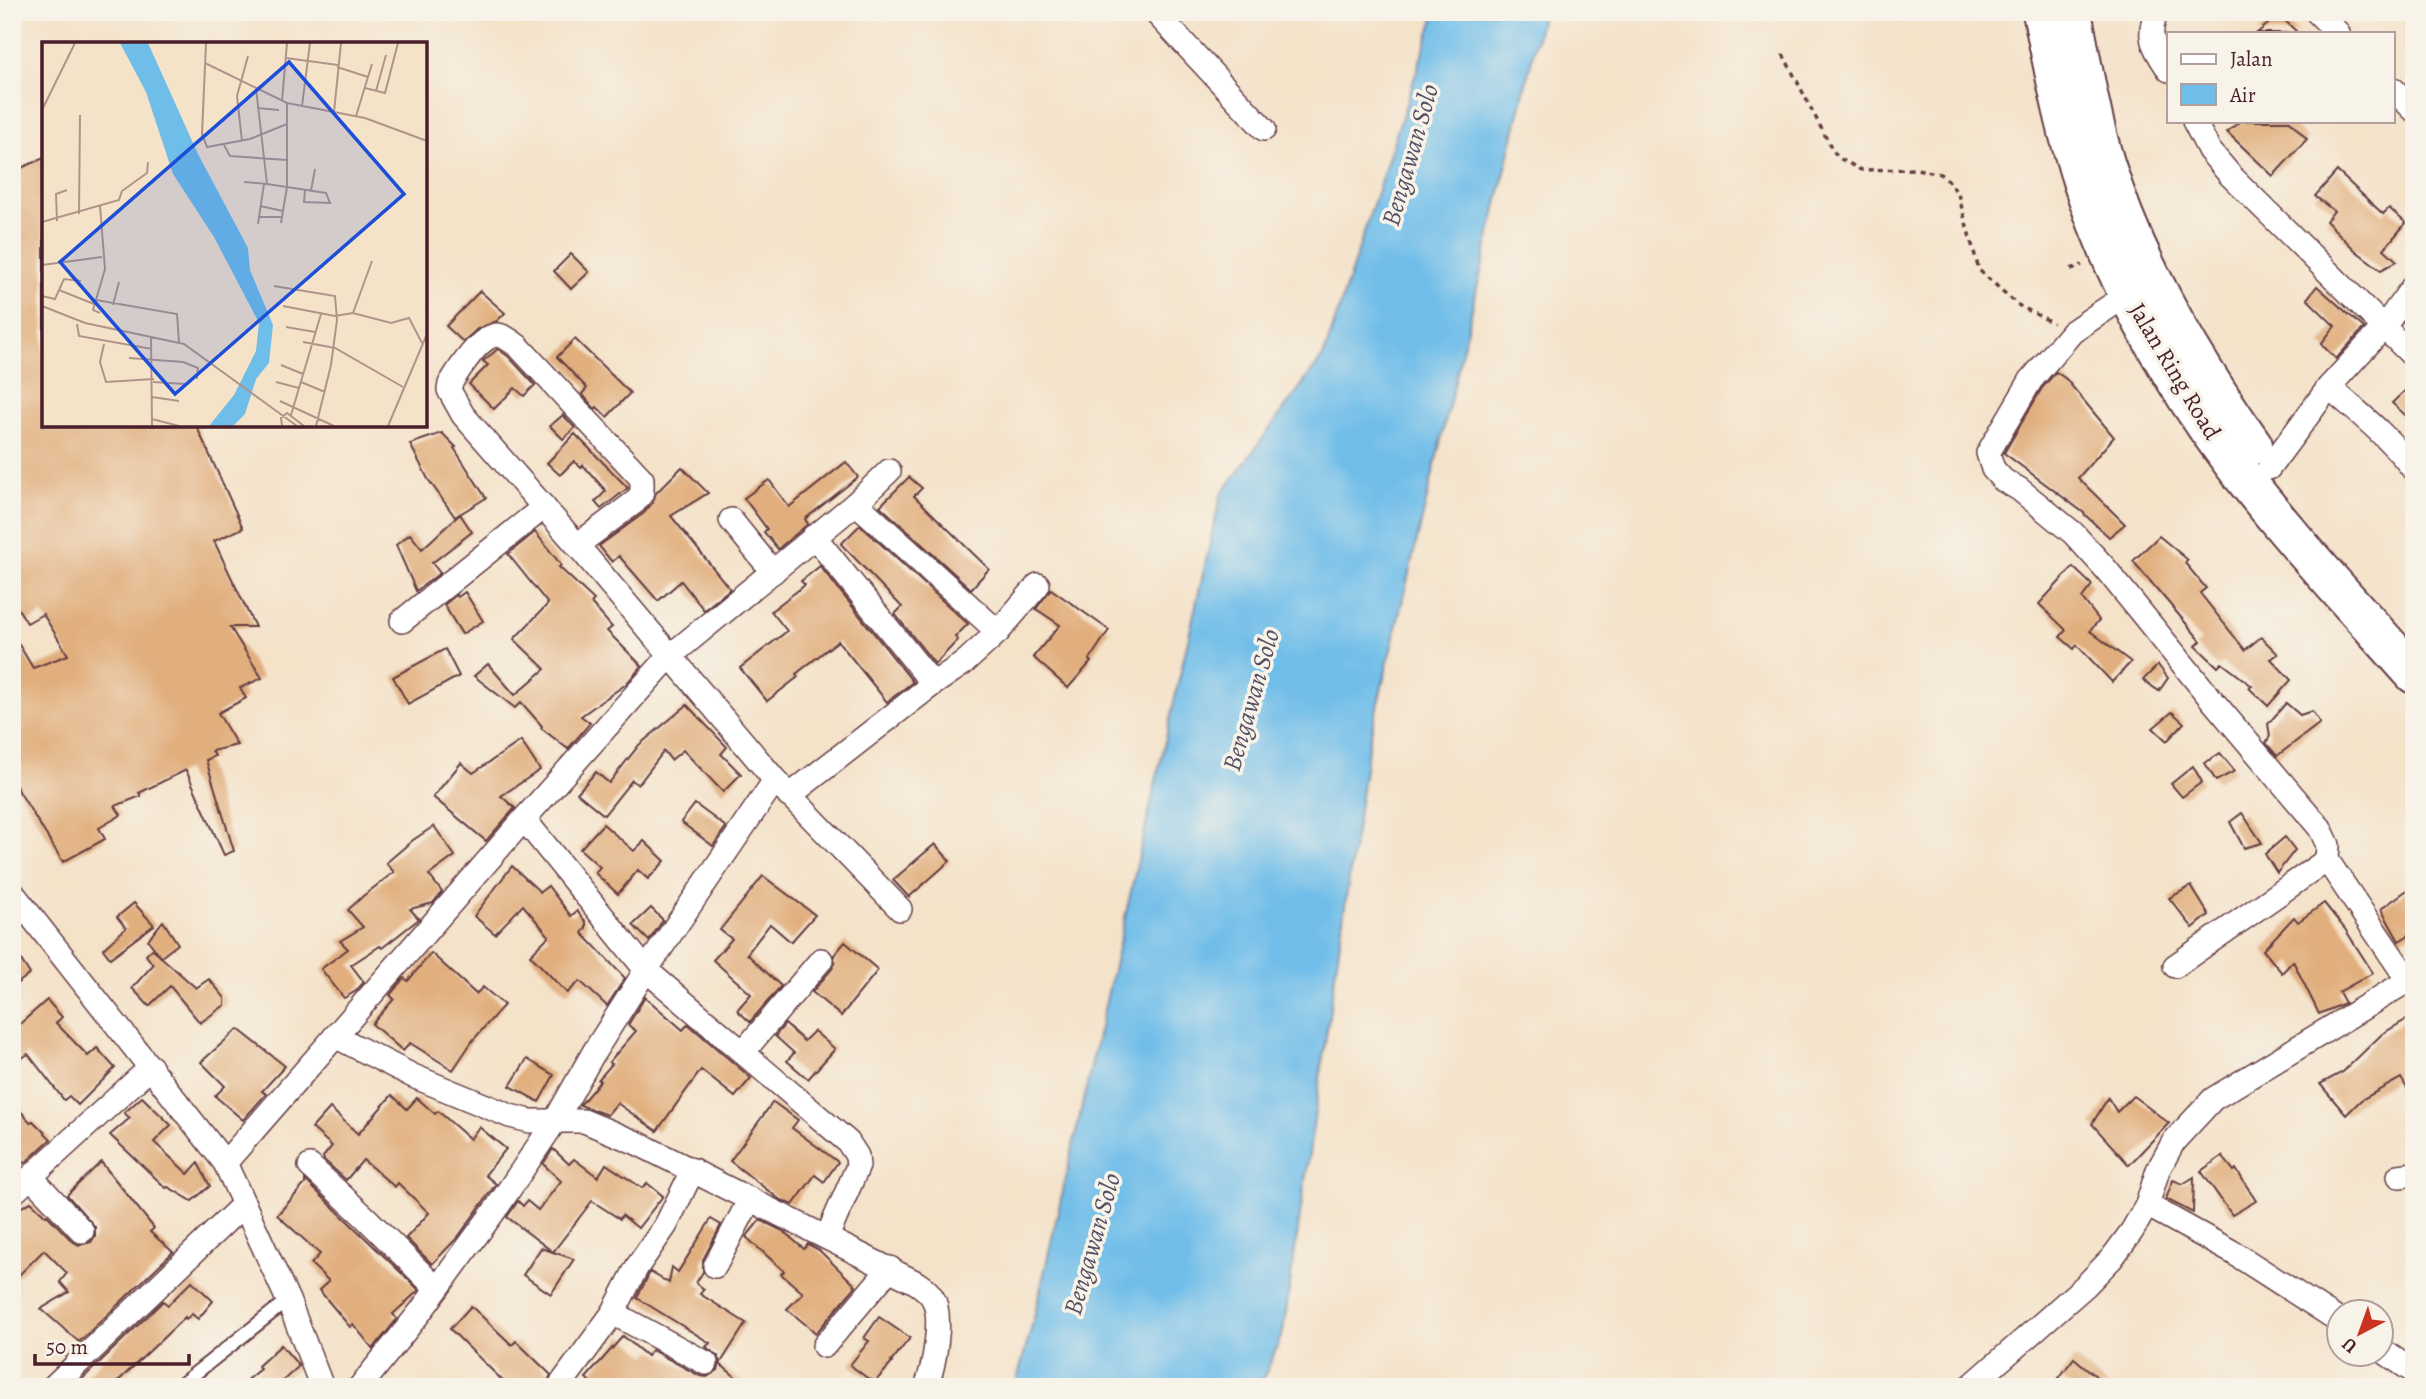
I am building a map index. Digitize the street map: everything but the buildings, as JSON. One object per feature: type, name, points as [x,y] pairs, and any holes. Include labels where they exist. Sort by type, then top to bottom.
[{"type":"highway","name":"Jalan Ring Road","points":[[2042,12],[2069,138],[2085,188],[2110,255],[2173,373],[2228,457],[2349,602],[2414,674]]},
{"type":"highway","name":"Jalan Ring Road","points":[[2072,12],[2105,163],[2123,212],[2174,321],[2216,391],[2269,468],[2337,555],[2414,645]]},
{"type":"street","points":[[1155,12],[1264,130]]},
{"type":"street","points":[[2157,12],[2150,35],[2167,67]]},
{"type":"street","points":[[2317,12],[2337,32]]},
{"type":"street","points":[[2394,90],[2414,110]]},
{"type":"street","points":[[2195,122],[2209,150],[2231,176],[2414,357]]},
{"type":"street","points":[[2269,468],[2329,387],[2383,328],[2414,285]]},
{"type":"street","points":[[1970,1387],[2086,1285],[2112,1258],[2147,1205],[2158,1170],[2174,1141],[2213,1099],[2411,978],[2327,860],[2328,845],[2320,828],[2105,568],[2073,533],[1993,469],[1988,453],[2031,380],[2072,332],[2129,294]]},
{"type":"street","points":[[577,545],[635,502],[642,493],[642,479],[518,346],[508,338],[498,335],[488,338],[462,366],[449,390],[463,415],[577,545],[782,788],[901,909]]},
{"type":"street","points":[[2329,387],[2371,423],[2414,470]]},
{"type":"street","points":[[225,1163],[524,819],[669,657],[856,503],[889,471]]},
{"type":"street","points":[[856,503],[998,632]]},
{"type":"street","points":[[402,621],[544,507]]},
{"type":"street","points":[[731,520],[773,572]]},
{"type":"street","points":[[814,536],[933,684]]},
{"type":"street","points":[[360,1387],[498,1206],[555,1121],[594,1052],[646,970],[782,788],[964,663],[998,632],[1038,585]]},
{"type":"street","points":[[524,819],[646,970],[848,1142],[857,1156],[856,1175],[827,1237]]},
{"type":"street","points":[[2175,966],[2327,860]]},
{"type":"street","points":[[12,892],[225,1163],[288,1300],[322,1387]]},
{"type":"street","points":[[744,1051],[821,960]]},
{"type":"street","points":[[335,1035],[447,1091],[530,1121],[583,1121],[694,1170],[861,1256],[890,1268],[925,1289],[935,1305],[937,1335],[926,1387]]},
{"type":"street","points":[[12,1194],[151,1067]]},
{"type":"street","points":[[310,1166],[437,1289]]},
{"type":"street","points":[[559,1387],[613,1314],[637,1267],[666,1225],[694,1170]]},
{"type":"street","points":[[31,1177],[82,1231]]},
{"type":"street","points":[[715,1266],[750,1199]]},
{"type":"street","points":[[53,1387],[244,1204]]},
{"type":"street","points":[[2147,1205],[2234,1253],[2324,1310]]},
{"type":"street","points":[[824,1346],[890,1268]]},
{"type":"street","points":[[613,1314],[706,1363]]},
{"type":"street","points":[[2394,1358],[2414,1372]]},
{"type":"lane","points":[[178,1387],[288,1300]]},
{"type":"path","points":[[1783,54],[1813,116],[1833,151],[1841,159],[1861,170],[1917,169],[1940,174],[1958,194],[1979,270],[2018,305],[2072,332]]},
{"type":"water","name":"Bengawan Solo","points":[[1436,12],[1543,12],[1369,741],[1283,1332],[1260,1387],[1015,1387],[1033,1322],[1221,495],[1324,355]]}]
